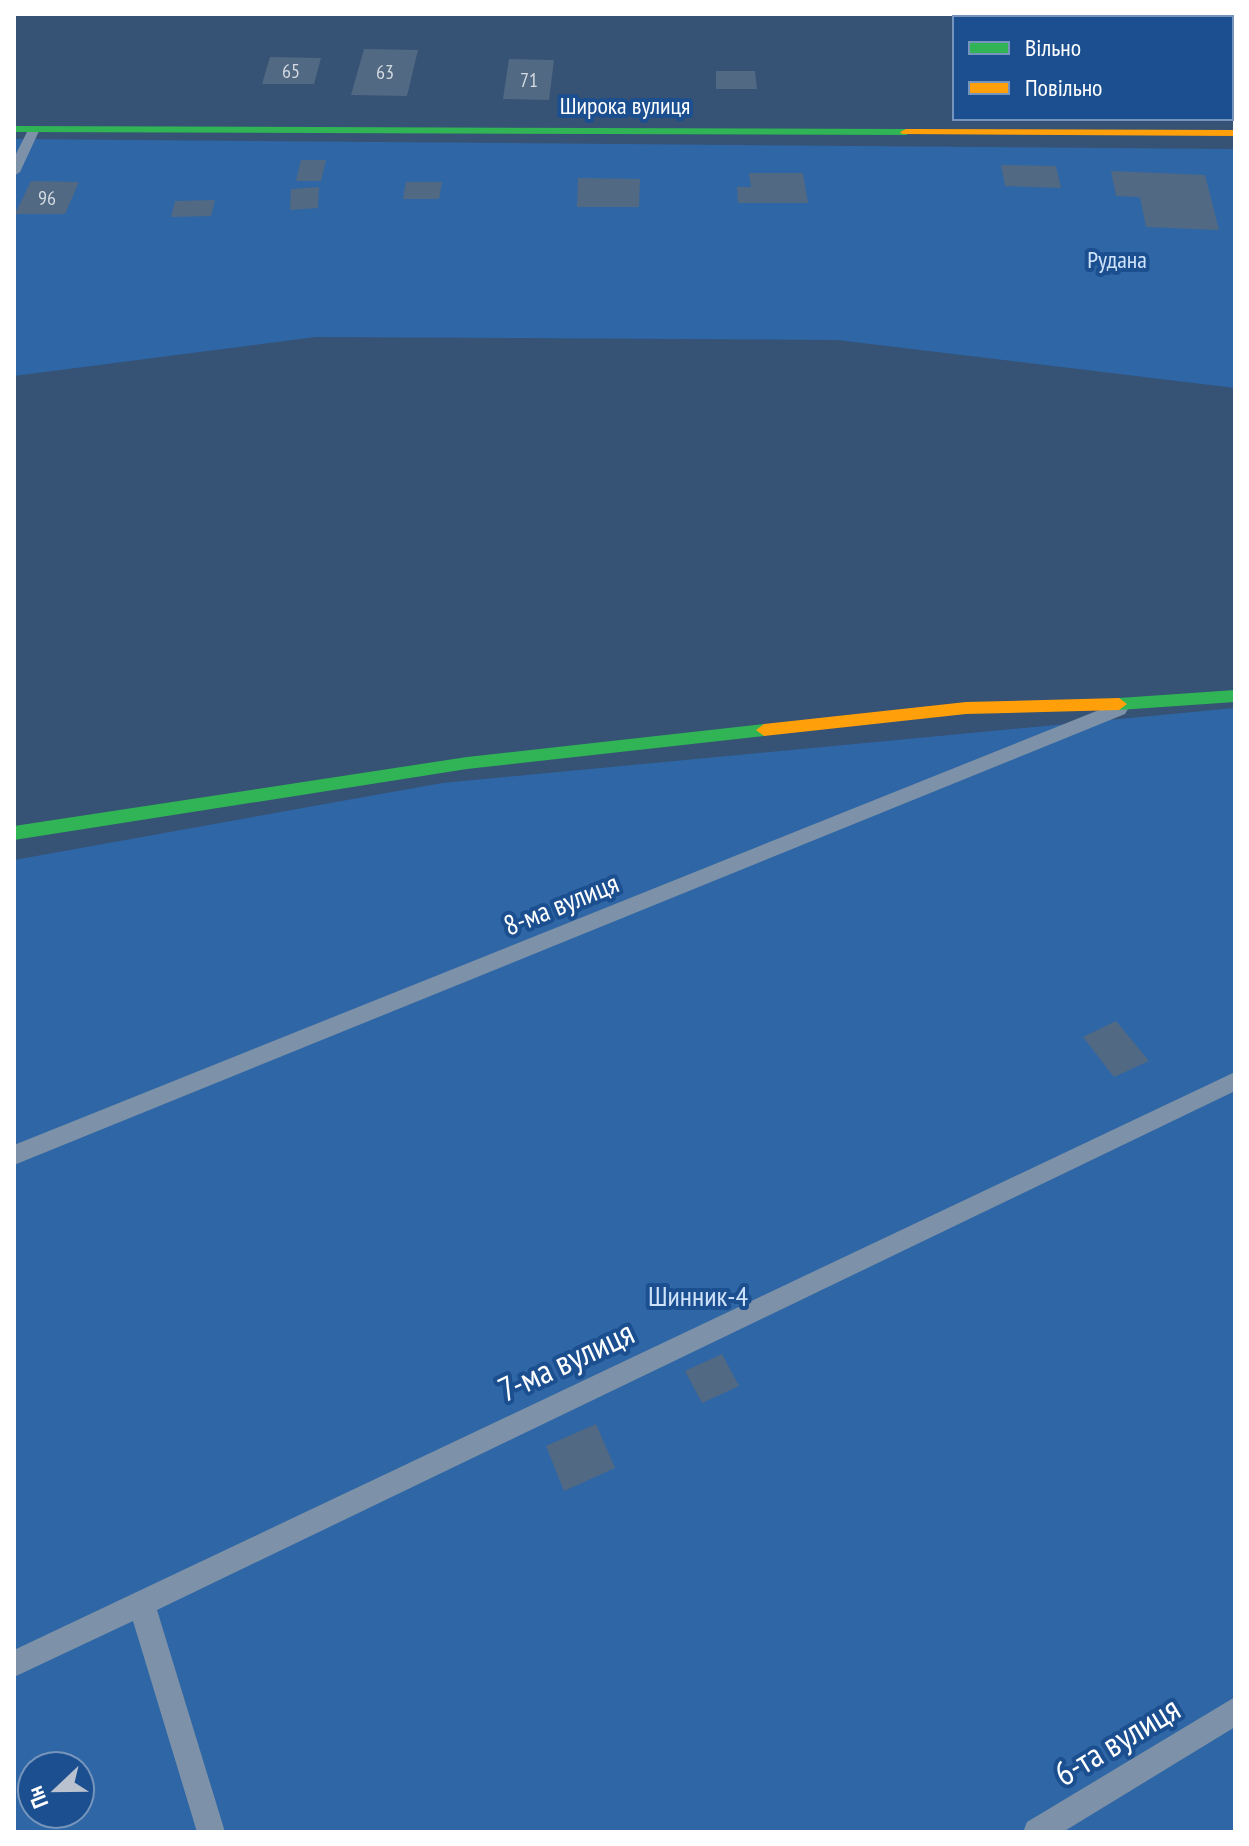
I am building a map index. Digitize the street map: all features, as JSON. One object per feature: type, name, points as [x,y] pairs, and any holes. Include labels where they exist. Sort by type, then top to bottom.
[{"type":"street","name":"Широка вулиця","points":[[14,129],[1235,133]]},
{"type":"street","points":[[14,833],[467,763],[966,708],[1129,704],[1235,696]]},
{"type":"lane","points":[[14,172],[34,129]]},
{"type":"lane","name":"8-ма вулиця","points":[[14,1155],[1129,704]]},
{"type":"lane","name":"7-ма вулиця","points":[[14,1664],[1235,1081]]},
{"type":"lane","points":[[141,1602],[211,1832]]},
{"type":"lane","name":"6-та вулиця","points":[[1037,1832],[1235,1711]]},
{"type":"green space","name":"Рудана","points":[[14,139],[1235,149],[1235,388],[837,340],[316,337],[14,376]]},
{"type":"green space","name":"Шинник-4","points":[[1235,708],[1235,1832],[14,1832],[14,860],[442,783]]},
{"type":"building","points":[[989,14],[1038,16],[990,16]]},
{"type":"building","points":[[1155,14],[1200,16],[1156,16]]},
{"type":"building","points":[[364,49],[418,50],[407,96],[351,95]]},
{"type":"building","points":[[270,57],[321,58],[314,84],[262,84]]},
{"type":"building","points":[[509,59],[554,60],[549,100],[503,99]]},
{"type":"building","points":[[716,71],[755,71],[757,89],[716,89]]},
{"type":"building","points":[[301,160],[326,160],[321,181],[296,181]]},
{"type":"building","points":[[1001,165],[1056,166],[1061,188],[1005,186]]},
{"type":"building","points":[[1111,171],[1205,175],[1219,230],[1146,227],[1140,197],[1116,196]]},
{"type":"building","points":[[749,173],[803,173],[808,203],[738,203],[737,187],[751,187]]},
{"type":"building","points":[[578,178],[640,179],[639,207],[577,207]]},
{"type":"building","points":[[31,181],[79,182],[65,214],[15,214]]},
{"type":"building","points":[[406,182],[442,182],[439,199],[403,199]]},
{"type":"building","points":[[319,187],[318,208],[290,210],[291,189]]},
{"type":"building","points":[[215,200],[211,216],[171,217],[175,201]]},
{"type":"building","points":[[1116,1021],[1149,1061],[1114,1077],[1083,1037]]},
{"type":"building","points":[[722,1354],[739,1386],[702,1403],[685,1371]]},
{"type":"building","points":[[596,1424],[615,1468],[564,1491],[546,1446]]},
{"type":"traffic: fast","points":[[14,129],[906,132]]},
{"type":"traffic: fast","points":[[1119,704],[1235,696]]},
{"type":"traffic: fast","points":[[14,833],[467,763],[764,730]]},
{"type":"traffic: slow","points":[[906,132],[1235,133]]},
{"type":"traffic: slow","points":[[764,730],[966,708],[1119,704]]}]
